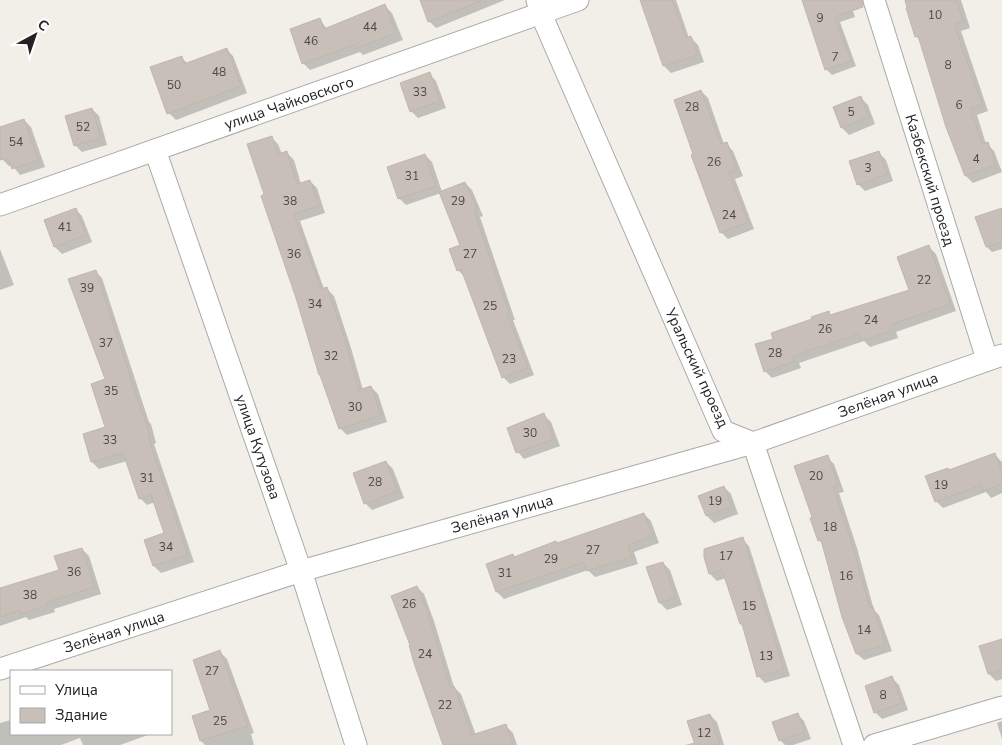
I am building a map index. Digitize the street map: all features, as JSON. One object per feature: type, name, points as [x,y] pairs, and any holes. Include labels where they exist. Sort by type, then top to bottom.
[{"type":"street","name":"улица Чайковского","points":[[0,205],[155,150],[539,7],[578,0]]},
{"type":"street","name":"Казбекский проезд","points":[[874,0],[994,357]]},
{"type":"street","name":"Уральский проезд","points":[[539,7],[723,431],[752,443]]},
{"type":"street","name":"улица Кутузова","points":[[155,150],[301,571],[356,745]]},
{"type":"street","name":"Зелёная улица","points":[[0,669],[301,571],[752,443],[994,357]]},
{"type":"street","points":[[752,443],[854,745]]},
{"type":"street","points":[[874,745],[1002,707]]},
{"type":"building","points":[[420,0],[480,0],[481,1],[428,22]]},
{"type":"building","points":[[640,0],[672,0],[686,38],[691,36],[698,55],[663,66]]},
{"type":"building","points":[[802,0],[862,0],[863,7],[835,17],[851,61],[825,70]]},
{"type":"building","points":[[905,0],[956,0],[963,21],[954,24],[982,104],[970,108],[982,144],[988,142],[996,165],[965,176],[946,127],[918,36],[915,37]]},
{"type":"building","points":[[385,4],[396,33],[355,49],[354,45],[302,64],[290,29],[320,18],[324,29]]},
{"type":"building","points":[[227,48],[241,86],[167,114],[150,67],[182,56],[184,64]]},
{"type":"building","points":[[430,72],[440,101],[410,112],[400,83]]},
{"type":"building","points":[[701,90],[721,144],[727,142],[737,169],[729,172],[748,222],[720,233],[691,155],[693,154],[674,100]]},
{"type":"building","points":[[861,96],[869,117],[841,128],[833,107]]},
{"type":"building","points":[[92,108],[101,138],[74,146],[65,116]]},
{"type":"building","points":[[24,119],[38,160],[12,169],[8,158],[0,160],[0,127]]},
{"type":"building","points":[[272,136],[278,154],[287,151],[297,184],[310,180],[319,206],[294,214],[321,289],[327,287],[359,390],[371,386],[381,415],[339,429],[319,375],[296,298],[261,196],[264,194],[247,144]]},
{"type":"building","points":[[879,151],[887,174],[857,185],[849,161]]},
{"type":"building","points":[[425,154],[436,186],[398,199],[387,167]]},
{"type":"building","points":[[465,182],[477,209],[474,210],[509,313],[507,313],[528,368],[502,378],[461,269],[457,271],[449,249],[460,245],[439,192]]},
{"type":"building","points":[[76,208],[86,235],[54,247],[44,220]]},
{"type":"building","points":[[1002,208],[1002,242],[986,247],[975,217]]},
{"type":"building","points":[[929,245],[950,304],[890,325],[891,331],[861,341],[859,334],[793,356],[795,361],[764,372],[755,344],[773,339],[771,333],[812,319],[811,317],[829,311],[830,315],[909,290],[897,257]]},
{"type":"building","points":[[96,270],[144,415],[150,436],[148,437],[188,555],[153,566],[144,540],[164,533],[151,495],[139,499],[123,453],[91,462],[83,434],[105,427],[91,384],[105,379],[68,279]]},
{"type":"building","points":[[544,413],[554,439],[516,453],[507,428]]},
{"type":"building","points":[[995,453],[1002,472],[1002,484],[983,491],[981,485],[935,502],[925,476],[948,468],[949,470]]},
{"type":"building","points":[[828,455],[838,485],[833,486],[851,540],[870,608],[873,607],[886,644],[856,654],[842,617],[821,540],[818,541],[810,518],[812,517],[794,466]]},
{"type":"building","points":[[386,461],[398,491],[364,504],[353,473]]},
{"type":"building","points":[[724,486],[732,507],[706,516],[698,496]]},
{"type":"building","points":[[644,513],[653,536],[628,545],[632,557],[587,571],[584,562],[496,592],[486,564],[513,554],[514,557],[556,541],[557,543]]},
{"type":"building","points":[[743,537],[784,669],[757,677],[742,624],[740,624],[722,570],[709,574],[704,557],[704,549]]},
{"type":"building","points":[[82,548],[95,587],[47,602],[48,605],[21,614],[20,610],[0,617],[0,588],[59,570],[54,556]]},
{"type":"building","points":[[663,562],[676,598],[659,603],[646,567]]},
{"type":"building","points":[[417,586],[428,613],[450,687],[454,686],[472,735],[506,724],[513,745],[443,745],[414,663],[410,645],[391,596]]},
{"type":"building","points":[[1002,639],[1002,670],[988,674],[979,646]]},
{"type":"building","points":[[220,650],[248,726],[200,741],[192,716],[210,710],[193,660]]},
{"type":"building","points":[[892,676],[902,703],[874,713],[865,686]]},
{"type":"building","points":[[798,713],[805,732],[779,741],[772,722]]},
{"type":"building","points":[[710,714],[720,745],[695,745],[687,721]]}]
